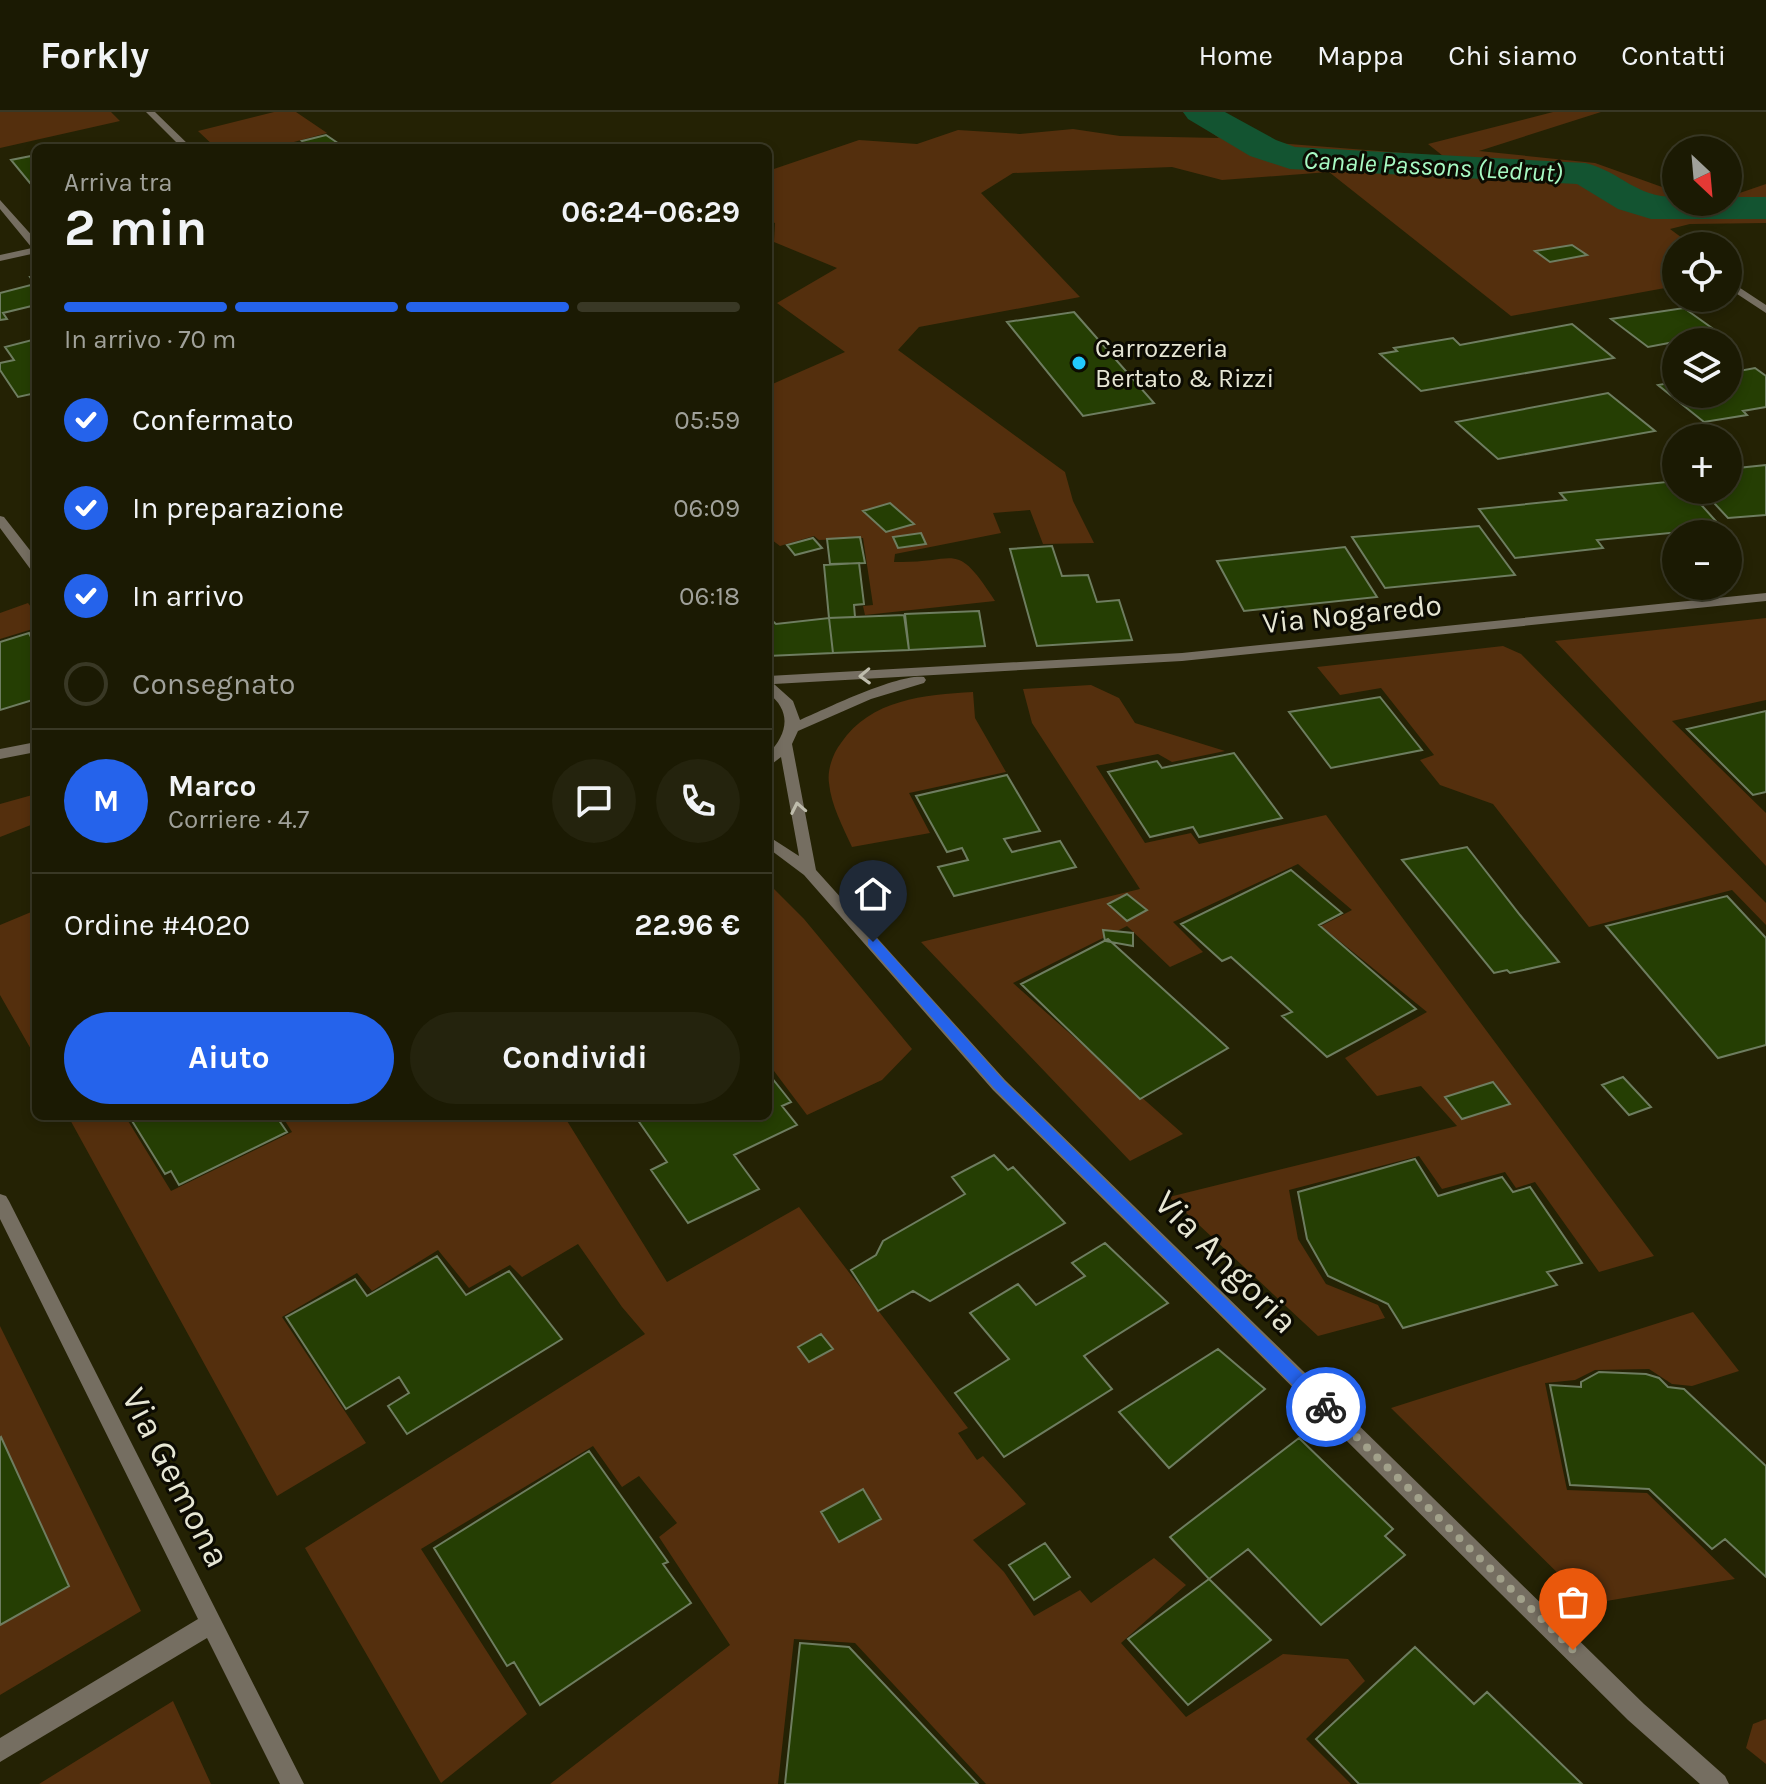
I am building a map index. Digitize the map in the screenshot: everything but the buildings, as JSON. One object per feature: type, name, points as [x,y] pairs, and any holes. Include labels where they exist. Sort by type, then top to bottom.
[{"type":"street","points":[[150,112],[183,144]]},
{"type":"street","points":[[0,203],[32,243]]},
{"type":"street","points":[[0,258],[32,249]]},
{"type":"street","points":[[1742,293],[1766,310]]},
{"type":"street","points":[[0,520],[32,562]]},
{"type":"street","name":"Via Nogaredo","points":[[772,683],[1197,656],[1766,597]]},
{"type":"street","name":"Via Nogaredo","points":[[794,728],[866,696],[943,673]]},
{"type":"street","points":[[772,686],[792,709],[794,728],[786,746],[772,758]]},
{"type":"street","points":[[786,746],[809,871]]},
{"type":"street","points":[[0,754],[32,748]]},
{"type":"street","name":"Via Angoria","points":[[772,844],[809,871],[999,1085],[1636,1712],[1717,1784]]},
{"type":"street","name":"Via Gemona","points":[[0,1201],[292,1784]]},
{"type":"street","points":[[0,1751],[212,1623]]},
{"type":"shaded area","points":[[0,112],[111,112],[120,121],[0,148]]},
{"type":"shaded area","points":[[274,112],[296,112],[327,133],[287,144],[212,144],[198,131]]},
{"type":"shaded area","points":[[1183,112],[1209,112],[1264,142],[1443,156],[1428,144],[1553,112],[1601,112],[1479,151],[1595,163],[1662,187],[1662,216],[1742,216],[1742,192],[1766,184],[1766,223],[1690,224],[1670,229],[1674,232],[1662,232],[1662,289],[1511,316],[1329,172],[1222,180],[1172,167],[1013,173],[981,193],[1080,297],[919,327],[898,350],[1065,472],[1073,501],[1094,543],[1043,544],[1030,510],[993,513],[1001,533],[895,554],[894,562],[954,559],[962,562],[982,581],[995,601],[865,615],[863,606],[873,605],[863,538],[819,540],[814,536],[780,546],[772,540],[772,384],[845,352],[777,303],[837,268],[774,242],[772,170],[859,140],[917,144],[958,130],[1020,134],[1073,129],[1120,136],[1219,138]]},
{"type":"shaded area","points":[[28,603],[32,608],[32,629],[0,639],[0,613]]},
{"type":"shaded area","points":[[1766,618],[1766,700],[1672,721],[1766,813],[1766,866],[1555,641]]},
{"type":"shaded area","points":[[1503,646],[1521,654],[1766,903],[1766,925],[1732,890],[1589,927],[1493,804],[1440,785],[1420,760],[1434,755],[1381,688],[1340,695],[1317,667]]},
{"type":"shaded area","points":[[1091,685],[1119,698],[1135,723],[1225,751],[1172,762],[1158,754],[1096,766],[1145,843],[1191,833],[1199,844],[1326,815],[1654,1256],[1599,1272],[1535,1182],[1516,1188],[1505,1172],[1442,1189],[1419,1156],[1289,1190],[1298,1239],[1326,1284],[1378,1305],[1385,1318],[1318,1336],[1169,1197],[1457,1126],[1421,1086],[1377,1096],[1345,1058],[1427,1012],[1321,926],[1352,910],[1298,864],[1173,922],[1203,952],[1170,967],[1127,926],[1013,983],[1183,1134],[1130,1161],[921,942],[1140,889],[1032,723],[1023,689]]},
{"type":"shaded area","points":[[973,692],[975,718],[1006,772],[909,793],[930,833],[852,847],[835,808],[829,783],[831,762],[841,743],[853,728],[883,708],[918,698]]},
{"type":"shaded area","points":[[32,795],[32,825],[0,837],[0,804]]},
{"type":"shaded area","points":[[772,887],[804,919],[912,1049],[882,1080],[807,1115],[772,1068]]},
{"type":"shaded area","points":[[32,912],[32,1051],[0,995],[0,925]]},
{"type":"shaded area","points":[[70,1120],[127,1120],[171,1191],[292,1132],[284,1120],[566,1120],[667,1282],[799,1207],[968,1428],[958,1433],[977,1460],[983,1456],[1026,1504],[973,1540],[1004,1572],[1034,1616],[1080,1590],[1091,1603],[1154,1558],[1186,1585],[1121,1643],[1186,1717],[1283,1654],[1348,1659],[1365,1681],[1306,1739],[1351,1784],[986,1784],[855,1643],[794,1639],[778,1784],[550,1784],[730,1645],[659,1537],[677,1523],[639,1476],[622,1487],[593,1446],[421,1549],[527,1714],[441,1783],[305,1548],[645,1334],[578,1244],[522,1277],[510,1265],[469,1288],[438,1250],[372,1291],[357,1273],[282,1317],[366,1443],[277,1496]]},
{"type":"shaded area","points":[[1693,1312],[1739,1371],[1692,1386],[1672,1384],[1649,1369],[1595,1370],[1575,1380],[1545,1383],[1567,1490],[1647,1493],[1735,1579],[1589,1604],[1391,1408]]},
{"type":"shaded area","points":[[0,1326],[141,1611],[0,1695]]},
{"type":"shaded area","points":[[173,1701],[211,1784],[39,1784]]},
{"type":"shaded area","points":[[1766,1719],[1766,1764],[1746,1748],[1753,1724]]},
{"type":"waterway","name":"Canale Passons (Ledrut)","points":[[1200,112],[1263,148],[1290,158],[1585,174],[1631,201],[1651,208],[1766,208]]},
{"type":"way so far","points":[[1326,1407],[1573,1650]]},
{"type":"place","name":"Carrozzeria Bertato & Rizzi","points":[[1079,363]]},
{"type":"route","points":[[873,942],[999,1085],[1326,1407]]}]
